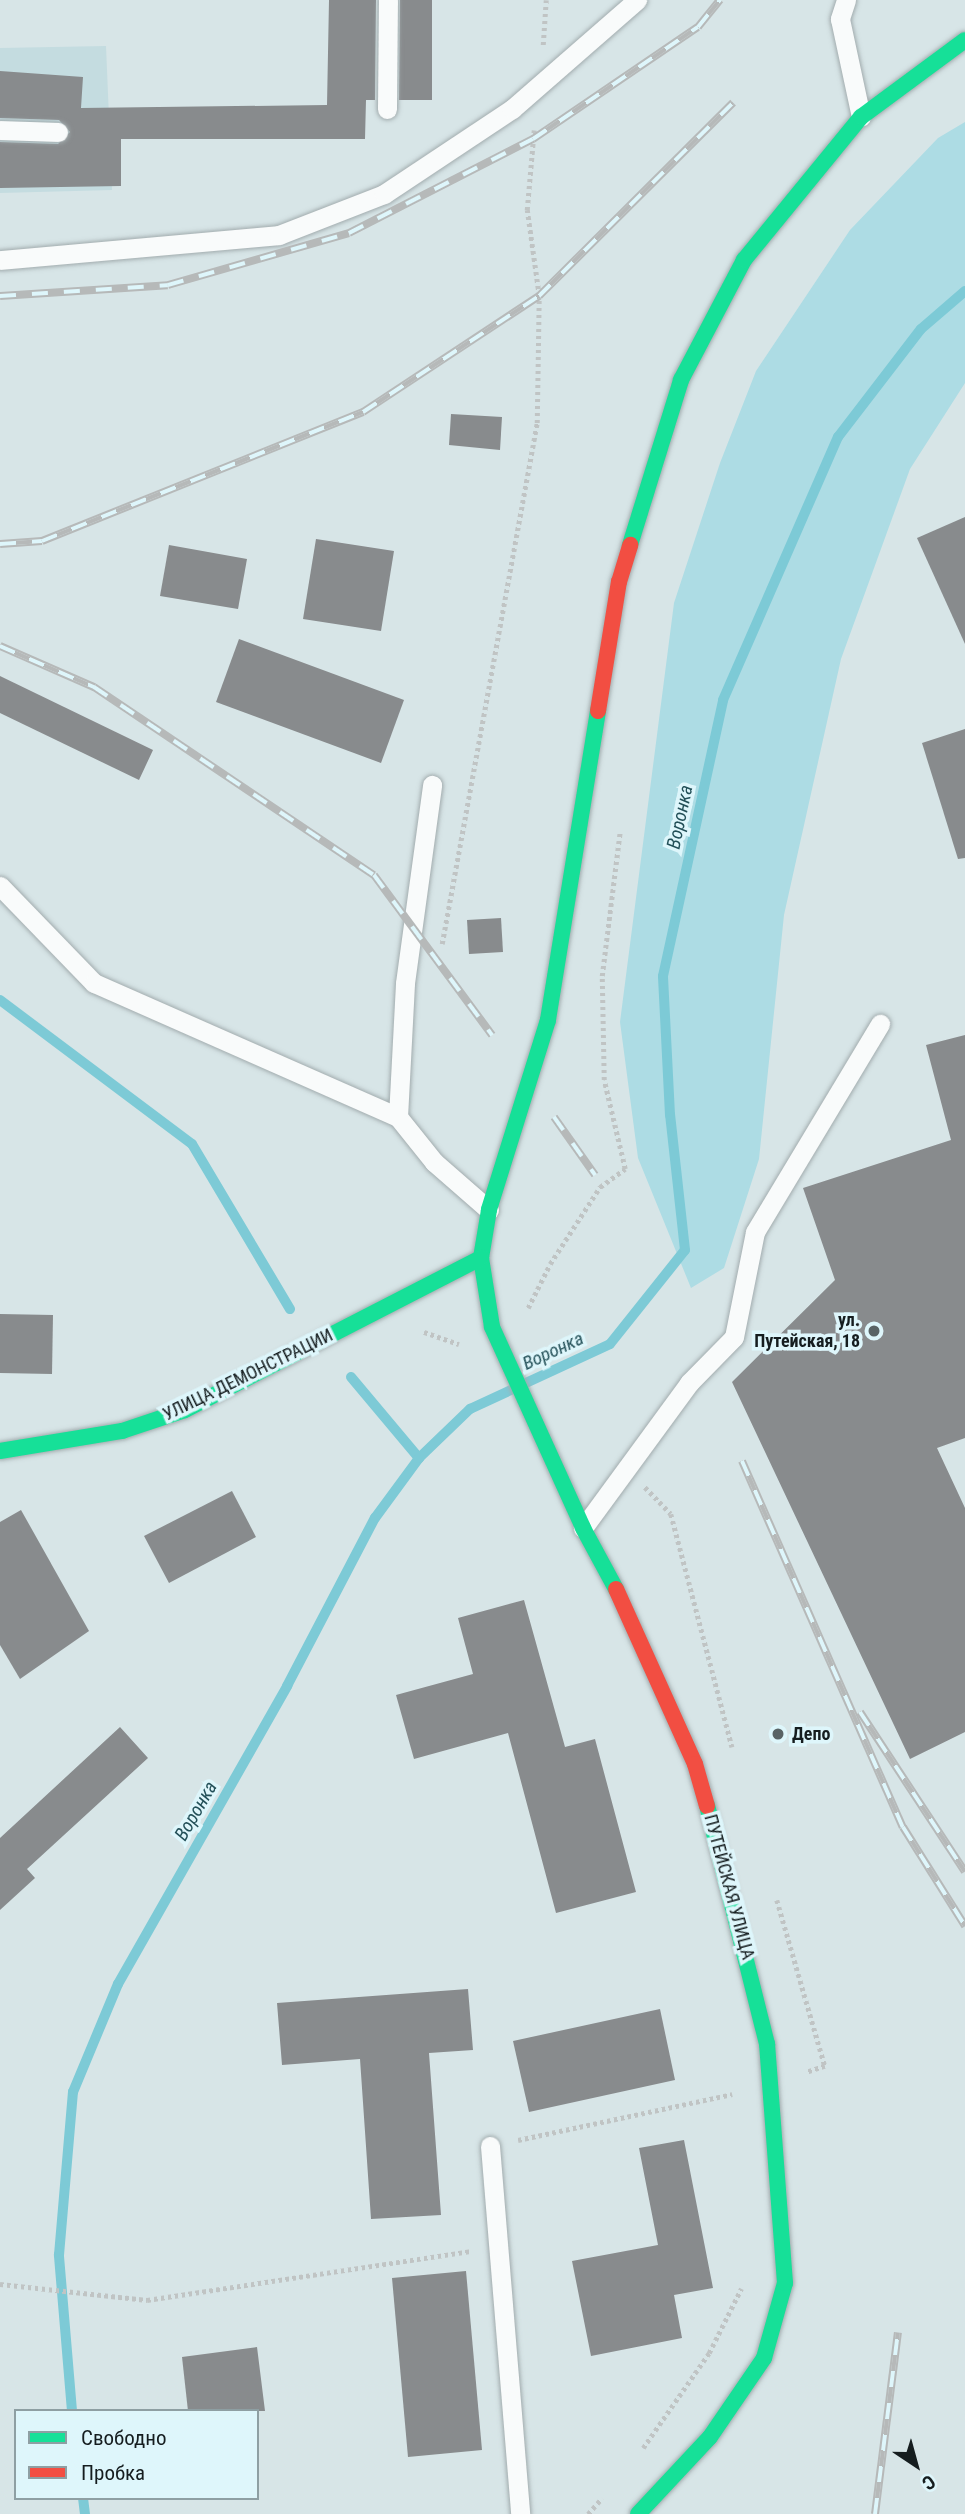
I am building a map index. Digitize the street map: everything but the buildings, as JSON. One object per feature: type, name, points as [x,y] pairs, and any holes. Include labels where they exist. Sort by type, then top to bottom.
[{"type":"street","points":[[861,117],[965,40]]},
{"type":"street","name":"ПУТЕЙСКАЯ УЛИЦА","points":[[638,2514],[710,2437],[764,2358],[785,2283],[782,2205],[766,2044],[721,1852],[685,1740],[638,1630],[583,1528],[492,1328],[481,1258],[489,1210],[548,1020],[619,582],[657,448],[708,321],[744,260],[861,117]]},
{"type":"street","name":"УЛИЦА ДЕМОНСТРАЦИИ","points":[[0,1451],[122,1431],[184,1410],[481,1258]]},
{"type":"lane","points":[[387,110],[388,0]]},
{"type":"lane","points":[[0,260],[279,235],[384,194],[512,109],[637,0]]},
{"type":"lane","points":[[846,0],[840,19],[861,117]]},
{"type":"lane","points":[[0,130],[58,132]]},
{"type":"lane","points":[[398,1117],[405,983],[432,785]]},
{"type":"lane","points":[[0,886],[94,983],[398,1117],[434,1162],[489,1210]]},
{"type":"lane","points":[[583,1528],[689,1383],[734,1337],[755,1232],[880,1024]]},
{"type":"lane","points":[[490,2146],[520,2514]]},
{"type":"path","points":[[442,949],[537,423],[539,296],[527,210],[542,84],[546,0]]},
{"type":"path","points":[[528,1308],[550,1264],[600,1187],[625,1169],[604,1080],[602,976],[622,821]]},
{"type":"path","points":[[490,2146],[746,2091]]},
{"type":"path","points":[[0,2284],[147,2300],[499,2247]]},
{"type":"path","points":[[637,2455],[709,2353],[744,2283]]},
{"type":"path","points":[[588,2514],[604,2494]]},
{"type":"shaded area","points":[[106,46],[112,190],[0,193],[0,48]]},
{"type":"shaded area","points":[[965,122],[965,383],[910,469],[841,659],[784,915],[759,1159],[724,1268],[691,1288],[638,1158],[620,1022],[674,603],[720,463],[756,371],[850,230],[938,138]]},
{"type":"waterway","name":"Воронка","points":[[72,2409],[59,2255],[73,2092],[118,1984],[287,1686],[375,1518],[419,1458],[470,1409],[610,1344],[685,1250],[670,1115],[663,976],[723,700],[838,437],[921,329],[965,291]]},
{"type":"waterway","points":[[0,1000],[192,1144],[290,1309]]},
{"type":"waterway","points":[[351,1377],[419,1458]]},
{"type":"waterway","name":"Воронка","points":[[83,2500],[85,2514]]},
{"type":"railway","points":[[0,296],[168,285],[349,233],[533,139],[698,27],[720,0]]},
{"type":"railway","points":[[0,544],[42,541],[363,412],[539,296],[733,103]]},
{"type":"railway","points":[[0,646],[94,687],[374,875],[492,1035]]},
{"type":"railway","points":[[554,1117],[595,1175]]},
{"type":"railway","points":[[742,1461],[903,1827],[965,1926]]},
{"type":"railway","points":[[860,1712],[965,1872]]},
{"type":"railway","points":[[875,2514],[898,2332]]},
{"type":"traffic: fast","points":[[630,545],[681,380],[744,260],[861,117],[965,40]]},
{"type":"traffic: fast","points":[[598,711],[548,1020],[489,1210],[481,1258],[492,1327],[583,1528],[616,1589]]},
{"type":"traffic: fast","points":[[0,1451],[122,1431],[185,1410],[481,1258]]},
{"type":"traffic: fast","points":[[638,2514],[710,2437],[764,2358],[785,2283],[767,2044],[707,1806]]},
{"type":"traffic: jam","points":[[598,711],[619,582],[630,545]]},
{"type":"traffic: jam","points":[[616,1589],[695,1764],[707,1806]]},
{"type":"place","name":"ул. Путейская, 18","points":[[874,1331]]},
{"type":"place","name":"Депо","points":[[778,1734]]}]
